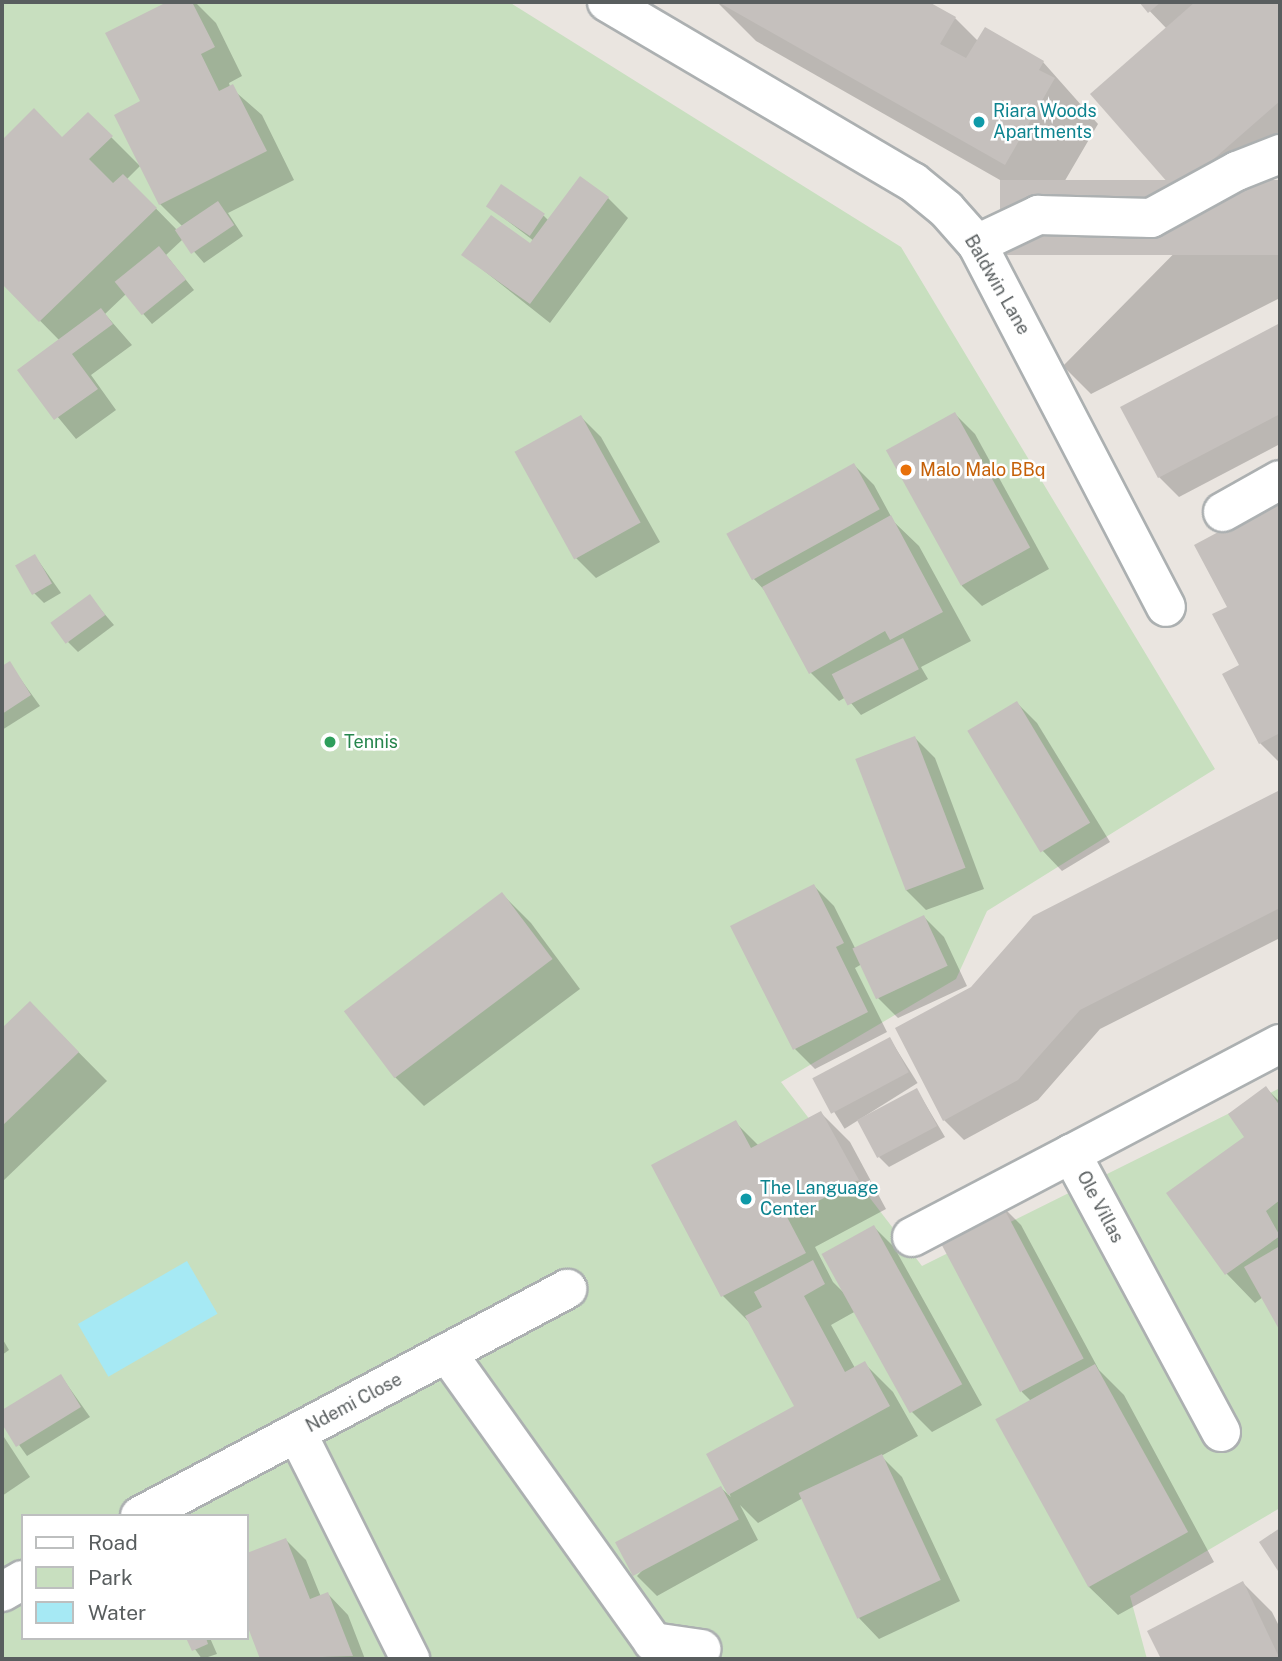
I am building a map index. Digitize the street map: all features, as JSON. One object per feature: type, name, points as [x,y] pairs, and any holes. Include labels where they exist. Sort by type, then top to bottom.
[{"type":"street","name":"Baldwin Lane","points":[[607,2],[913,182],[946,209],[977,244],[1166,607]]},
{"type":"street","points":[[977,244],[1038,215],[1151,218],[1237,172],[1280,155]]},
{"type":"street","points":[[1223,512],[1280,480]]},
{"type":"street","name":"Ole Villas","points":[[1221,1432],[1071,1154],[1280,1044]]},
{"type":"street","points":[[912,1237],[1071,1154]]},
{"type":"street","name":"Ndemi Close","points":[[145,1514],[567,1289]]},
{"type":"street","points":[[447,1353],[653,1642],[701,1649]]},
{"type":"street","points":[[296,1433],[410,1659]]},
{"type":"street","points":[[2,1592],[21,1581]]},
{"type":"street","points":[[387,1659],[391,1621]]},
{"type":"green space","points":[[2,2],[509,2],[901,247],[1215,769],[987,911],[956,979],[781,1082],[922,1266],[1280,1088],[1280,1508],[1130,1596],[1147,1659],[2,1659]]},
{"type":"water","points":[[187,1261],[218,1314],[108,1377],[78,1324]]},
{"type":"building","points":[[167,2],[192,2],[215,47],[201,54],[219,91],[233,84],[267,151],[159,205],[114,115],[140,101],[105,33]]},
{"type":"building","name":"Riara Woods Apartments","points":[[718,2],[929,2],[956,17],[940,44],[966,58],[985,27],[1044,61],[1039,70],[1055,78],[1005,165]]},
{"type":"building","points":[[1139,2],[1161,2],[1148,13]]},
{"type":"building","points":[[1195,2],[1280,2],[1280,101],[1176,192],[1090,94]]},
{"type":"building","points":[[34,108],[62,137],[88,112],[113,136],[89,159],[113,183],[123,174],[157,208],[39,322],[2,284],[2,140]]},
{"type":"building","points":[[580,176],[609,197],[530,304],[461,255],[491,215],[530,243]]},
{"type":"building","points":[[1000,180],[1280,180],[1280,255],[1000,255]]},
{"type":"building","points":[[501,184],[545,214],[530,236],[486,206]]},
{"type":"building","points":[[218,201],[234,225],[191,254],[175,230]]},
{"type":"building","points":[[159,246],[186,279],[142,315],[115,282]]},
{"type":"building","points":[[101,308],[113,324],[72,354],[98,389],[54,420],[17,370]]},
{"type":"building","points":[[1280,323],[1280,414],[1158,478],[1120,407]]},
{"type":"building","points":[[955,412],[1030,548],[961,586],[886,450]]},
{"type":"building","points":[[581,415],[641,523],[574,559],[515,452]]},
{"type":"building","points":[[854,463],[880,509],[752,580],[726,534]]},
{"type":"building","points":[[1280,499],[1280,733],[1259,744],[1222,674],[1239,665],[1212,614],[1227,607],[1194,545]]},
{"type":"building","points":[[891,515],[943,612],[890,640],[885,631],[809,674],[762,587]]},
{"type":"building","points":[[35,554],[52,583],[32,595],[15,566]]},
{"type":"building","points":[[90,594],[105,615],[66,644],[50,623]]},
{"type":"building","points":[[903,638],[919,669],[848,706],[832,674]]},
{"type":"building","points":[[10,661],[31,695],[2,714],[2,666]]},
{"type":"building","points":[[1017,701],[1090,823],[1040,853],[967,731]]},
{"type":"building","points":[[915,736],[966,868],[906,891],[855,759]]},
{"type":"building","points":[[1280,790],[1280,908],[1080,1010],[1018,1080],[943,1121],[895,1028],[971,987],[1033,916]]},
{"type":"building","points":[[814,884],[844,943],[836,947],[868,1012],[793,1050],[730,926]]},
{"type":"building","points":[[502,892],[553,959],[394,1078],[344,1011]]},
{"type":"building","points":[[924,915],[948,966],[876,999],[852,948]]},
{"type":"building","points":[[30,1001],[79,1052],[2,1126],[2,1028]]},
{"type":"building","points":[[890,1037],[909,1072],[831,1114],[812,1078]]},
{"type":"building","points":[[1266,1086],[1280,1106],[1280,1200],[1266,1211],[1280,1236],[1225,1275],[1166,1193],[1244,1137],[1228,1114]]},
{"type":"building","points":[[917,1088],[937,1126],[877,1158],[857,1120]]},
{"type":"building","name":"The Language Center","points":[[821,1111],[859,1180],[787,1217],[806,1253],[721,1297],[651,1165],[736,1120],[751,1148]]},
{"type":"building","points":[[1001,1203],[1084,1358],[1020,1392],[937,1237]]},
{"type":"building","points":[[874,1225],[962,1384],[910,1413],[822,1254]]},
{"type":"building","points":[[1280,1246],[1280,1331],[1244,1267]]},
{"type":"building","points":[[813,1260],[825,1284],[804,1296],[845,1372],[865,1361],[890,1406],[728,1495],[706,1454],[794,1406],[745,1316],[762,1307],[754,1292]]},
{"type":"building","points":[[1095,1364],[1188,1532],[1088,1587],[995,1419]]},
{"type":"building","points":[[61,1374],[81,1407],[16,1447],[2,1424],[2,1410]]},
{"type":"building","points":[[882,1454],[941,1580],[857,1619],[799,1493]]},
{"type":"building","points":[[721,1486],[739,1520],[633,1576],[615,1542]]},
{"type":"building","points":[[1280,1528],[1280,1574],[1259,1542]]},
{"type":"building","points":[[286,1538],[310,1599],[328,1592],[353,1656],[260,1659],[248,1628],[248,1553]]},
{"type":"building","points":[[1243,1581],[1280,1659],[1161,1659],[1147,1631]]},
{"type":"building","points":[[187,1640],[207,1640],[208,1644],[192,1651]]},
{"type":"place","name":"Riara Woods Apartments","points":[[979,122]]},
{"type":"place","name":"Malo Malo BBq","points":[[906,470]]},
{"type":"place","name":"Tennis","points":[[330,742]]},
{"type":"place","name":"The Language Center","points":[[746,1199]]}]
